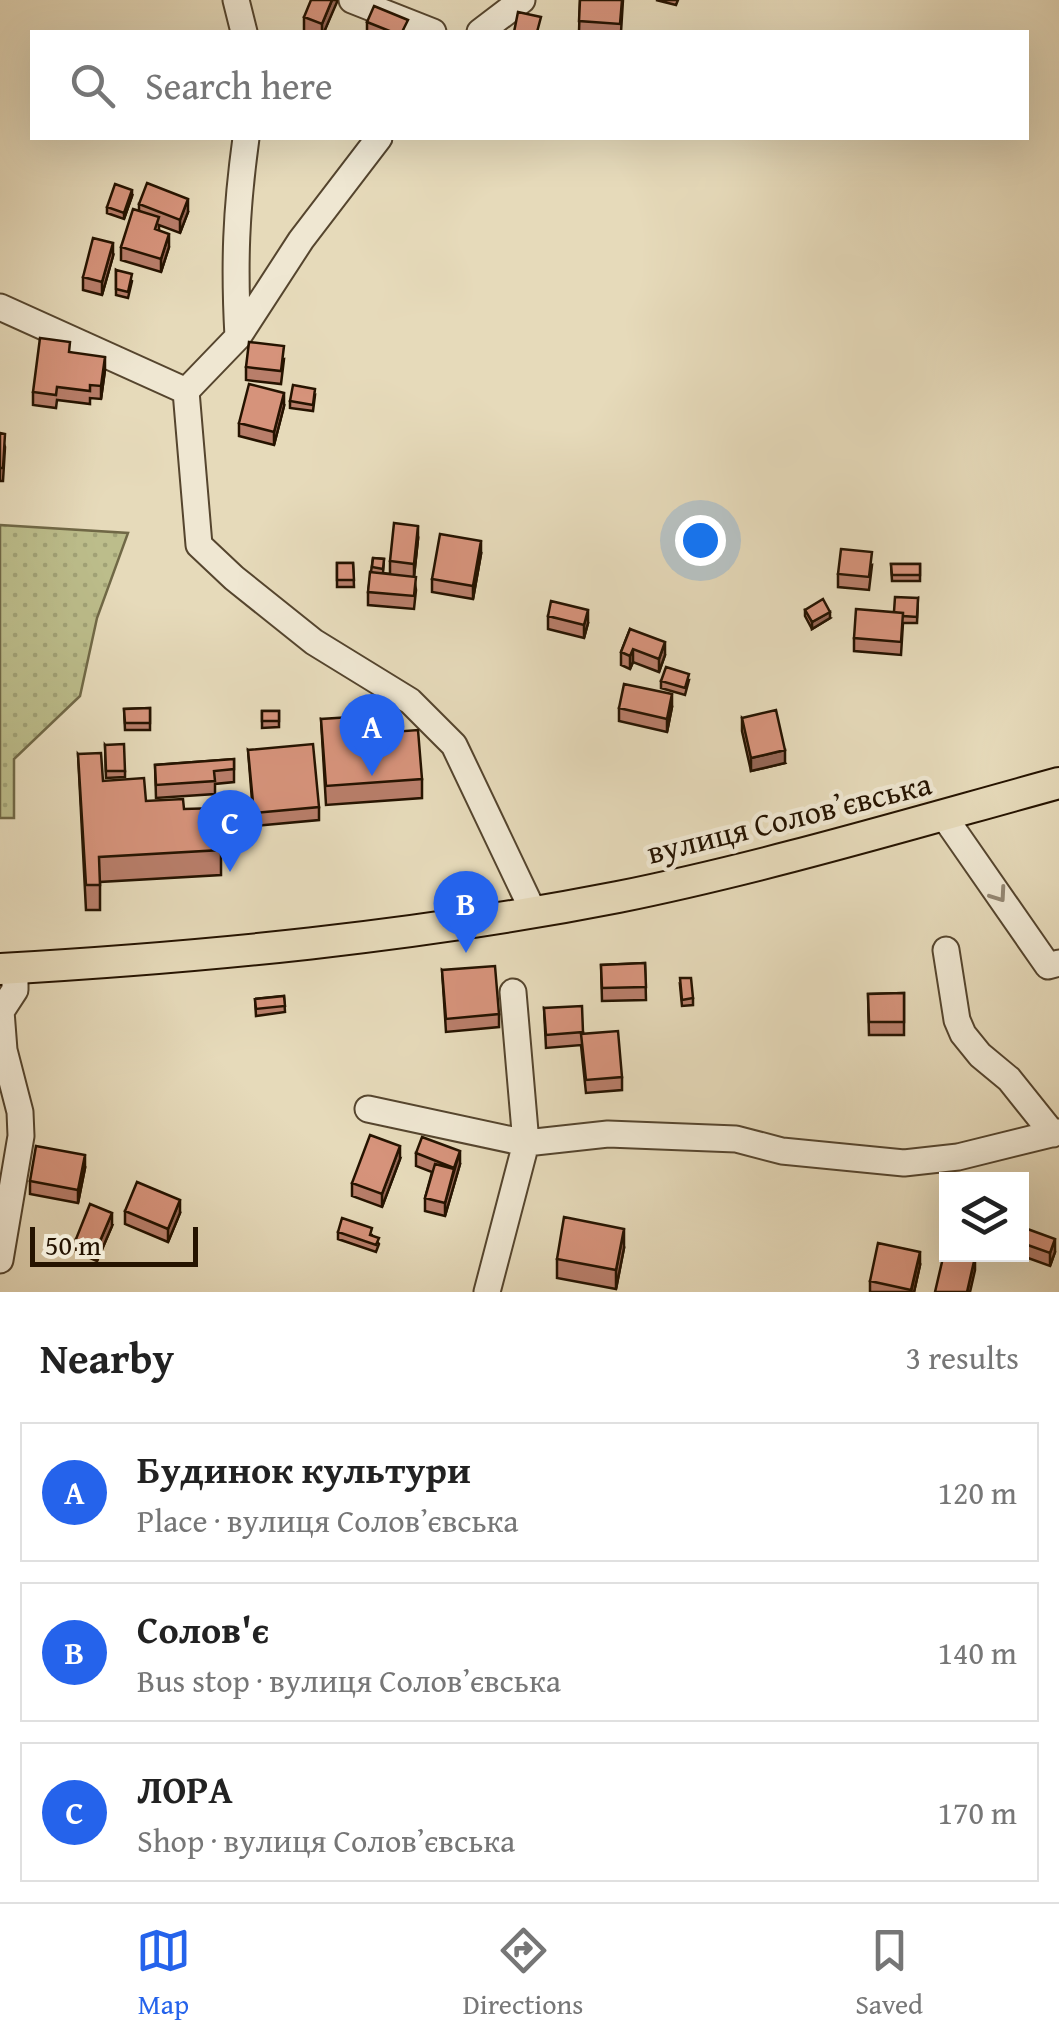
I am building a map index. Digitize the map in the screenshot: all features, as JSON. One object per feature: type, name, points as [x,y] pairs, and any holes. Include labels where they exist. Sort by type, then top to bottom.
[{"type":"main road","name":"вулиця Соловʼєвська","points":[[8,968],[213,954],[534,912],[690,880],[1059,783]]},
{"type":"street","points":[[236,0],[244,30]]},
{"type":"street","points":[[352,0],[428,30]]},
{"type":"street","points":[[483,30],[522,0]]},
{"type":"street","points":[[238,338],[235,231],[246,140]]},
{"type":"street","points":[[377,140],[301,240],[238,338],[186,391],[199,545],[314,642],[410,701],[454,744],[534,912]]},
{"type":"street","points":[[0,307],[186,391]]},
{"type":"street","points":[[943,815],[1048,966],[1059,963]]},
{"type":"street","points":[[368,1110],[526,1143],[608,1134],[736,1139],[782,1151],[904,1162],[958,1157],[1056,1133],[963,1034],[957,1020],[946,950]]},
{"type":"street","name":"вулиця Соловʼєвська","points":[[1,1012],[16,990],[8,968]]},
{"type":"street","points":[[487,1292],[526,1143],[513,992]]},
{"type":"street","points":[[0,1260],[21,1136],[20,1112],[4,1050],[1,1012]]},
{"type":"green space","points":[[0,525],[128,533],[97,618],[80,696],[14,759],[14,818],[0,818]]},
{"type":"building","points":[[311,0],[332,0],[322,24],[304,17]]},
{"type":"building","points":[[580,0],[622,0],[620,24],[579,21]]},
{"type":"building","points":[[374,6],[408,20],[403,30],[387,30],[367,22]]},
{"type":"building","points":[[518,12],[541,17],[538,30],[514,30]]},
{"type":"building","points":[[147,183],[188,199],[180,220],[139,204]]},
{"type":"building","points":[[115,184],[132,190],[124,213],[107,207]]},
{"type":"building","points":[[133,209],[159,217],[155,229],[169,234],[161,259],[121,247]]},
{"type":"building","points":[[93,238],[113,243],[102,282],[83,277]]},
{"type":"building","points":[[116,270],[132,274],[128,292],[116,289]]},
{"type":"building","points":[[40,338],[70,342],[69,352],[105,357],[101,386],[90,385],[90,391],[57,387],[56,395],[33,392]]},
{"type":"building","points":[[249,342],[284,346],[281,371],[246,367]]},
{"type":"building","points":[[249,384],[284,393],[274,432],[239,423]]},
{"type":"building","points":[[293,385],[315,389],[313,405],[290,401]]},
{"type":"building","points":[[0,433],[5,434],[3,468],[0,468]]},
{"type":"building","points":[[394,523],[418,526],[414,564],[390,561]]},
{"type":"building","points":[[440,534],[481,541],[473,586],[432,579]]},
{"type":"building","points":[[841,549],[872,552],[869,577],[838,574]]},
{"type":"building","points":[[373,558],[384,559],[383,569],[372,567]]},
{"type":"building","points":[[337,563],[353,563],[354,580],[337,580]]},
{"type":"building","points":[[891,564],[920,564],[920,575],[892,575]]},
{"type":"building","points":[[370,572],[416,577],[414,596],[368,592]]},
{"type":"building","points":[[895,597],[918,598],[917,617],[894,612]]},
{"type":"building","points":[[823,599],[830,612],[812,622],[805,610]]},
{"type":"building","points":[[551,601],[588,610],[584,625],[548,616]]},
{"type":"building","points":[[856,609],[903,613],[901,642],[854,638]]},
{"type":"building","points":[[630,629],[665,642],[659,659],[633,649],[630,656],[621,652]]},
{"type":"building","points":[[666,667],[689,674],[685,688],[661,681]]},
{"type":"building","points":[[624,684],[672,694],[667,719],[619,708]]},
{"type":"building","points":[[150,708],[150,723],[125,723],[124,709]]},
{"type":"building","points":[[776,710],[785,750],[751,758],[742,718]]},
{"type":"building","points":[[262,711],[279,711],[279,721],[262,721]]},
{"type":"building","points":[[351,717],[352,735],[418,730],[422,779],[326,786],[321,719]]},
{"type":"building","points":[[124,744],[125,771],[106,771],[105,745]]},
{"type":"building","points":[[313,744],[319,807],[254,813],[248,750]]},
{"type":"building","points":[[101,753],[103,781],[144,778],[146,801],[183,799],[184,809],[219,808],[221,850],[99,857],[100,885],[86,885],[78,754]]},
{"type":"building","points":[[234,759],[234,769],[214,771],[215,781],[156,785],[155,765]]},
{"type":"building","points":[[645,963],[646,987],[602,988],[601,965]]},
{"type":"building","points":[[495,966],[499,1014],[446,1019],[442,970]]},
{"type":"building","points":[[680,978],[691,978],[693,998],[682,1000]]},
{"type":"building","points":[[904,993],[904,1022],[869,1022],[868,994]]},
{"type":"building","points":[[284,996],[285,1006],[256,1009],[255,999]]},
{"type":"building","points":[[582,1006],[583,1032],[546,1035],[544,1008]]},
{"type":"building","points":[[618,1031],[622,1077],[586,1080],[581,1034]]},
{"type":"building","points":[[370,1135],[400,1146],[382,1194],[352,1183]]},
{"type":"building","points":[[422,1137],[460,1151],[454,1168],[416,1153]]},
{"type":"building","points":[[36,1146],[85,1155],[78,1190],[30,1181]]},
{"type":"building","points":[[435,1164],[454,1169],[445,1203],[425,1198]]},
{"type":"building","points":[[137,1182],[180,1200],[168,1229],[125,1211]]},
{"type":"building","points":[[90,1204],[112,1213],[97,1248],[76,1239]]},
{"type":"building","points":[[564,1217],[624,1229],[616,1270],[557,1259]]},
{"type":"building","points":[[342,1218],[372,1228],[370,1235],[379,1238],[376,1245],[338,1232]]},
{"type":"building","points":[[1029,1230],[1055,1239],[1050,1253],[1029,1246]]},
{"type":"building","points":[[878,1243],[920,1252],[911,1290],[870,1281]]},
{"type":"building","points":[[942,1262],[974,1262],[967,1292],[935,1292]]},
{"type":"place","name":"Будинок культури","points":[[372,776]]},
{"type":"place","name":"ЛОРА","points":[[230,872]]},
{"type":"place","name":"Солов'є","points":[[466,953]]}]
